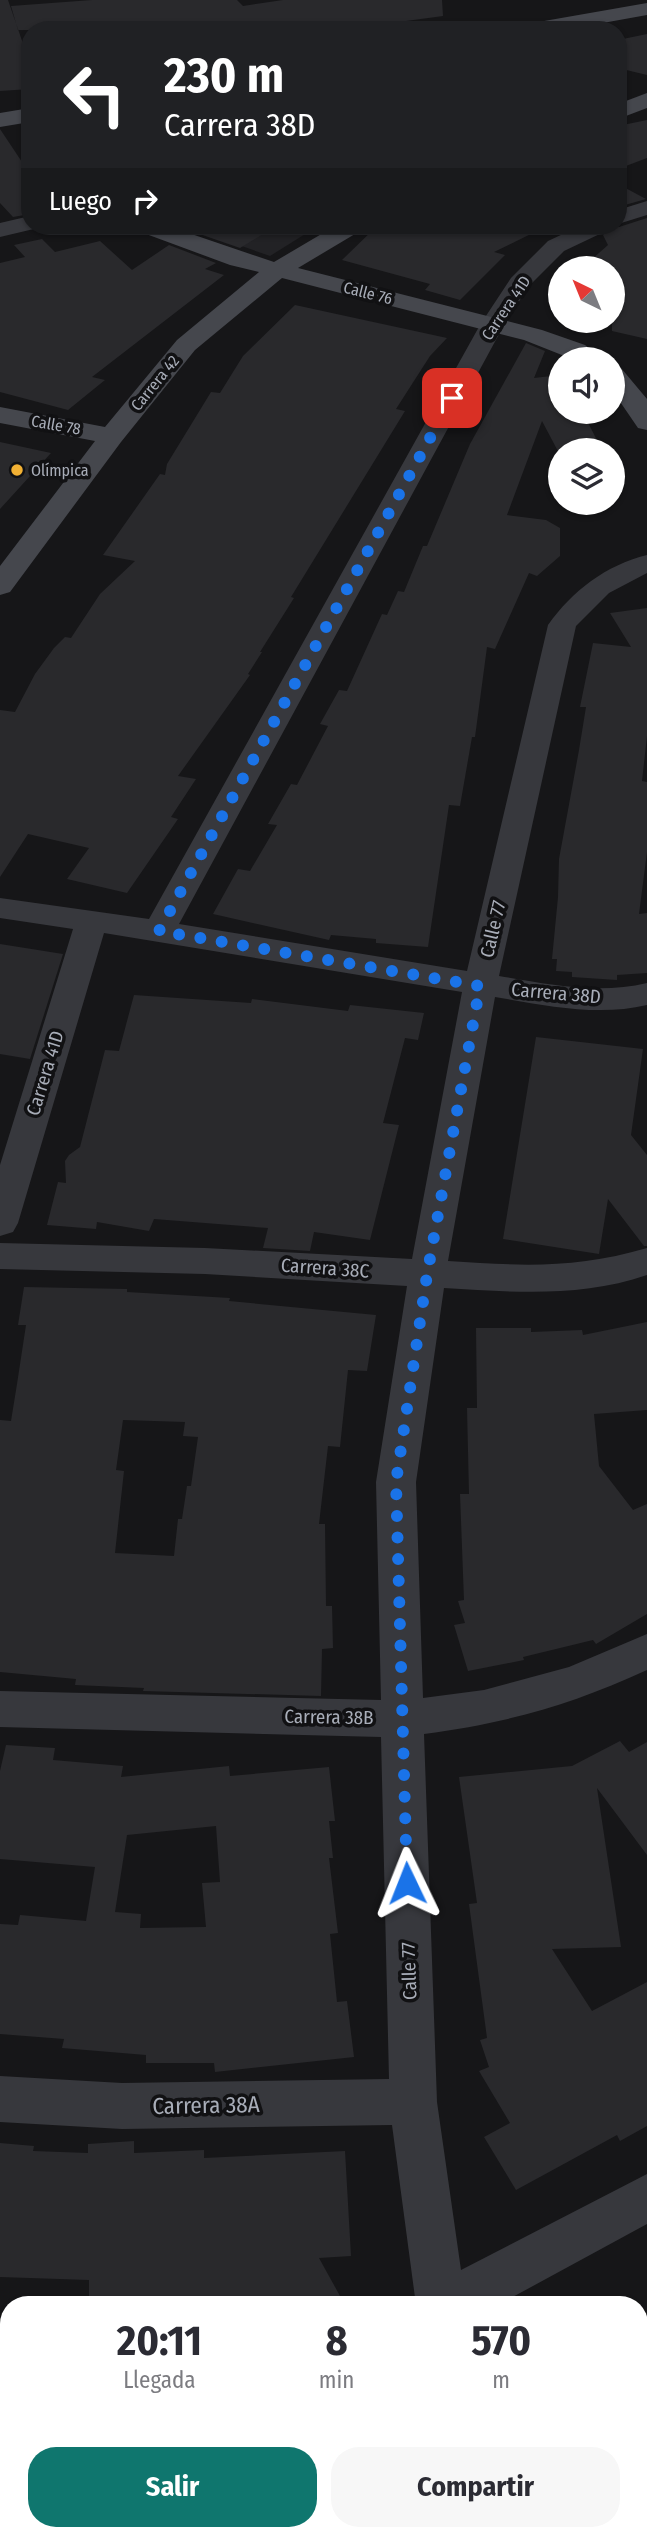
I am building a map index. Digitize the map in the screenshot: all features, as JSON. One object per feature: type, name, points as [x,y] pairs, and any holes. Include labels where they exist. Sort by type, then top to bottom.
[{"type":"street","points":[[578,21],[647,9]]},
{"type":"street","points":[[627,108],[647,100]]},
{"type":"street","points":[[0,120],[21,116]]},
{"type":"street","points":[[627,214],[647,208]]},
{"type":"street","points":[[0,230],[21,225]]},
{"type":"street","name":"Calle 76","points":[[171,235],[239,260],[567,347]]},
{"type":"street","name":"Carrera 42","points":[[0,586],[112,436],[186,345],[277,270],[337,235]]},
{"type":"street","name":"Carrera 41D","points":[[159,931],[492,325],[519,283],[556,246],[579,235]]},
{"type":"street","points":[[625,389],[647,422]]},
{"type":"street","name":"Calle 78","points":[[0,415],[112,436]]},
{"type":"street","name":"Calle 77","points":[[440,2296],[413,2102],[396,1482],[427,1275],[480,986],[562,625],[576,605],[596,587],[647,563]]},
{"type":"street","points":[[0,908],[91,923]]},
{"type":"street","name":"Carrera 41D","points":[[0,1223],[91,923]]},
{"type":"street","name":"Carrera 38D","points":[[91,923],[159,931],[480,986],[567,998],[630,998],[647,994]]},
{"type":"street","name":"Carrera 38C","points":[[0,1256],[205,1261],[427,1275],[572,1279],[632,1268],[647,1261]]},
{"type":"street","name":"Carrera 38B","points":[[0,1709],[403,1719],[484,1708],[577,1683],[647,1651]]},
{"type":"street","name":"Carrera 38A","points":[[0,2099],[122,2106],[413,2102]]},
{"type":"street","points":[[463,2296],[647,2198]]},
{"type":"shaded area","points":[[210,235],[304,235],[270,256]]},
{"type":"building","points":[[0,0],[8,0],[21,38],[21,90],[0,91]]},
{"type":"building","points":[[92,0],[237,0],[243,6],[283,0],[442,0],[443,16],[406,21],[21,21],[21,30],[18,30],[11,6]]},
{"type":"building","points":[[647,34],[647,75],[627,70],[627,38]]},
{"type":"building","points":[[647,120],[647,158],[627,166],[627,124]]},
{"type":"building","points":[[0,129],[21,160],[21,216],[13,217],[0,203]]},
{"type":"building","points":[[627,189],[646,199],[627,204]]},
{"type":"building","points":[[647,218],[647,339],[621,333],[625,333],[625,256],[596,256],[608,245],[603,235],[627,235],[627,224]]},
{"type":"building","points":[[203,235],[261,235],[240,248]]},
{"type":"building","points":[[368,235],[529,235],[494,252],[505,255],[460,300],[425,290],[430,284],[342,260]]},
{"type":"building","points":[[42,239],[55,252],[100,241],[132,270],[169,245],[216,263],[205,269],[224,275],[92,377],[105,380],[68,410],[0,392],[0,263],[25,257],[14,245]]},
{"type":"building","points":[[295,305],[447,338],[430,356],[396,409],[405,411],[291,597],[294,598],[260,652],[248,674],[250,675],[178,776],[196,779],[171,817],[178,819],[127,893],[67,879],[89,848],[28,834],[0,877],[0,710],[15,712],[35,674],[54,648],[65,637],[71,638],[100,594],[135,561],[103,555],[160,474],[165,475],[167,464],[211,392],[220,393],[243,356]]},
{"type":"building","points":[[526,343],[545,351],[534,378],[548,376],[548,424],[589,424],[596,438],[551,438],[542,421],[507,515],[546,520],[560,528],[560,556],[537,576],[529,573],[495,649],[487,647],[475,737],[472,737],[460,806],[449,805],[428,947],[376,943],[376,939],[331,935],[329,940],[213,914],[238,869],[250,871],[277,825],[268,824],[291,784],[297,785],[328,726],[320,724],[339,690],[347,691],[382,614],[387,615],[398,591],[404,592],[423,546],[427,546],[470,444]]},
{"type":"building","name":"Olímpica","points":[[0,442],[51,453],[0,509]]},
{"type":"building","points":[[647,608],[647,736],[642,781],[647,782],[647,852],[639,914],[647,913],[647,973],[617,975],[617,980],[572,977],[572,972],[556,971],[557,959],[552,959],[559,859],[586,707],[580,707],[593,643],[631,647],[610,613]]},
{"type":"building","points":[[0,944],[63,954],[30,1059],[0,1054]]},
{"type":"building","points":[[134,995],[251,1003],[252,999],[348,1011],[350,1005],[424,1013],[418,1040],[405,1038],[383,1123],[399,1125],[370,1240],[314,1232],[310,1251],[263,1248],[268,1228],[154,1219],[149,1231],[97,1222],[96,1229],[47,1225],[58,1182],[66,1183],[65,1161],[80,1147],[105,1050],[119,1051]]},
{"type":"building","points":[[536,1037],[643,1049],[631,1135],[647,1155],[647,1246],[644,1246],[608,1199],[599,1254],[503,1239]]},
{"type":"building","points":[[24,1287],[127,1289],[127,1292],[230,1298],[229,1301],[376,1315],[367,1371],[348,1370],[340,1447],[328,1446],[319,1524],[325,1524],[326,1606],[332,1606],[333,1648],[322,1649],[321,1696],[143,1691],[144,1688],[75,1685],[76,1679],[0,1672],[0,1420],[11,1421],[26,1325],[18,1325]],"holes":[[[123,1420],[185,1422],[183,1436],[198,1437],[191,1486],[187,1486],[182,1519],[178,1519],[174,1556],[115,1553],[124,1471],[116,1470]]]},
{"type":"building","points":[[647,1322],[647,1410],[594,1414],[599,1466],[633,1510],[647,1504],[647,1614],[596,1644],[593,1640],[523,1657],[524,1660],[468,1671],[454,1625],[465,1623],[458,1601],[464,1600],[460,1494],[469,1494],[467,1408],[477,1408],[476,1328],[531,1328],[531,1332],[582,1330],[583,1335]]},
{"type":"building","points":[[620,1741],[629,1752],[647,1742],[647,1855],[597,1788],[621,1947],[552,1949],[592,2011],[647,1982],[647,2126],[620,2141],[617,2135],[516,2190],[484,2137],[510,2123],[479,2071],[489,2067],[480,2040],[487,2038],[469,1904],[477,1903],[459,1777],[572,1766]]},
{"type":"building","points":[[6,1745],[55,1748],[53,1760],[123,1766],[121,1777],[229,1766],[230,1776],[329,1767],[335,1821],[329,1821],[333,1858],[329,1858],[338,1933],[330,1934],[337,2002],[347,2001],[354,2057],[215,2072],[214,2063],[146,2063],[146,2055],[62,2048],[64,2039],[0,2034],[0,1924],[18,1925],[20,1915],[86,1921],[95,1867],[0,1859],[0,1771]],"holes":[[[216,1826],[220,1882],[202,1883],[206,1927],[140,1928],[141,1914],[115,1912],[127,1835]]]},
{"type":"building","points":[[134,2141],[134,2153],[204,2150],[204,2158],[345,2151],[351,2256],[319,2258],[340,2296],[89,2296],[89,2280],[0,2277],[0,2143],[34,2146],[33,2151],[88,2153],[88,2144]]},
{"type":"place","name":"Olímpica","points":[[17,470]]},
{"type":"route","points":[[407,1883],[396,1482],[427,1275],[480,986],[159,931],[452,398]]}]
